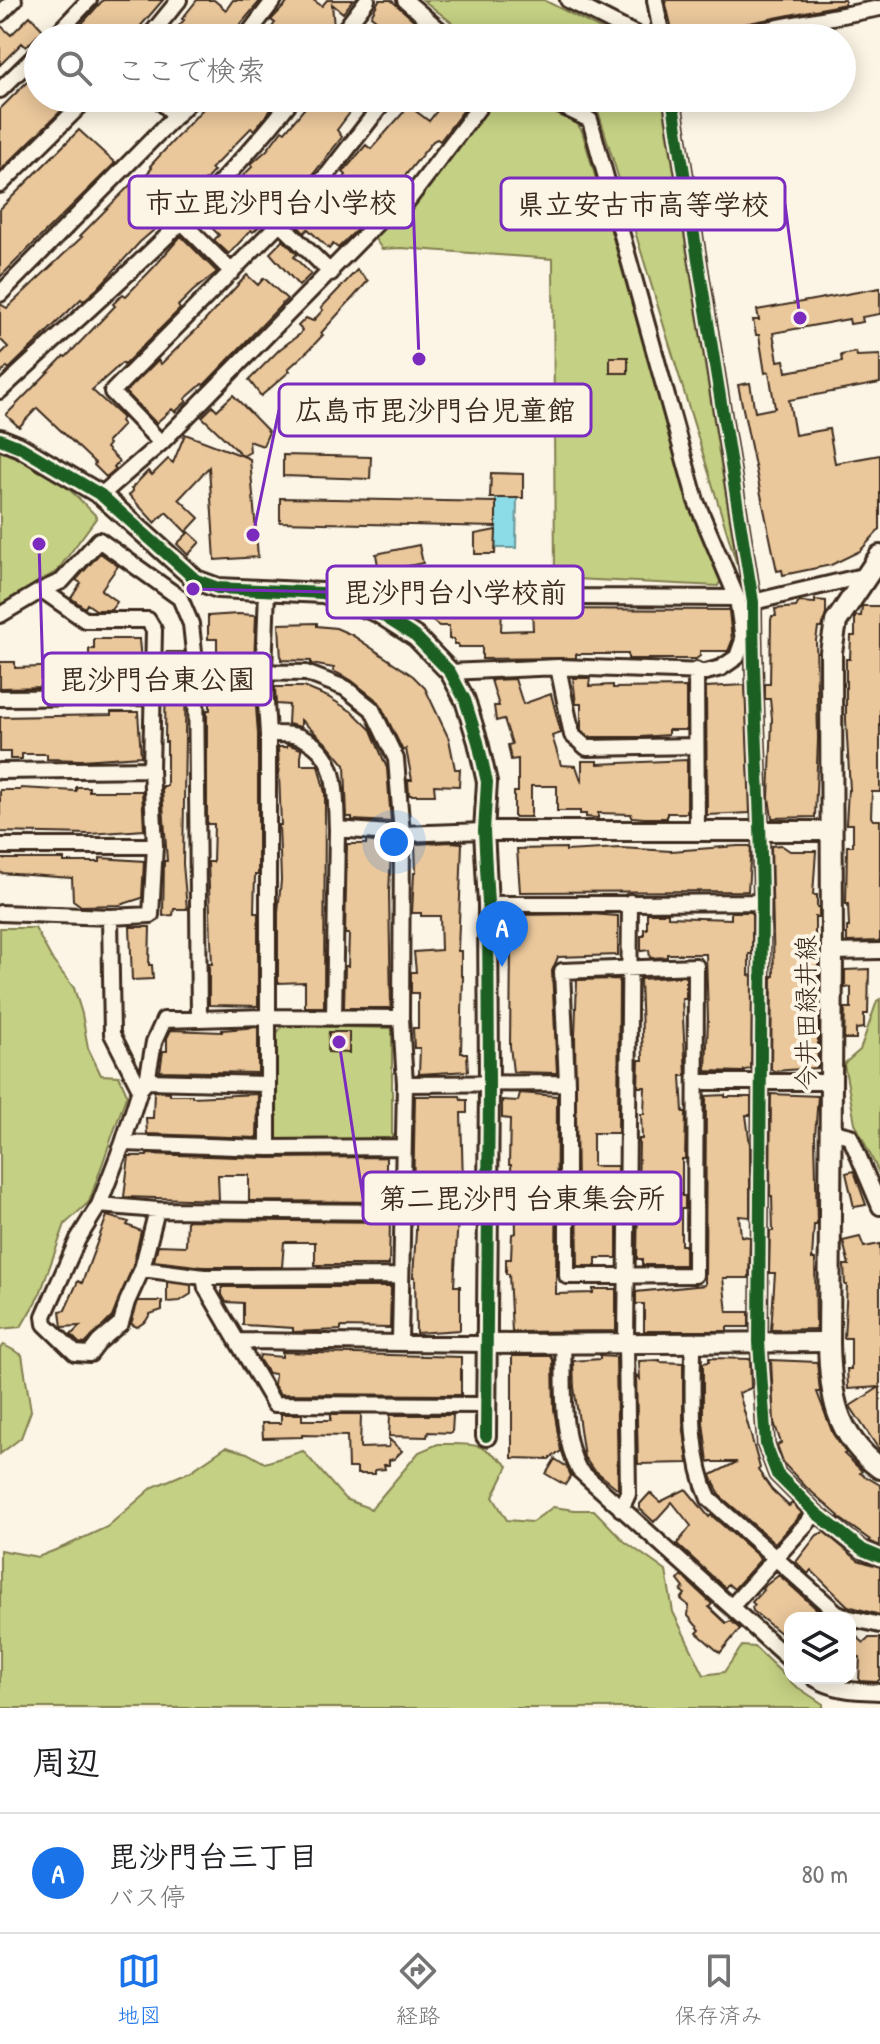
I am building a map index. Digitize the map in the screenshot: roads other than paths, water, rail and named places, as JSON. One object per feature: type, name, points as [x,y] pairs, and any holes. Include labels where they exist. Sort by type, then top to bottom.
[{"type":"main road","name":"今井田緑井線","points":[[880,556],[836,622],[831,652],[829,1342],[830,1381],[836,1411],[848,1435],[880,1468]]},
{"type":"street","points":[[0,14],[14,0]]},
{"type":"street","points":[[66,24],[89,0]]},
{"type":"street","points":[[159,24],[179,0]]},
{"type":"street","points":[[256,24],[274,0]]},
{"type":"street","points":[[349,24],[367,0]]},
{"type":"street","points":[[405,0],[433,24]]},
{"type":"street","points":[[568,0],[615,24]]},
{"type":"street","points":[[655,0],[659,24]]},
{"type":"street","points":[[795,24],[880,8]]},
{"type":"street","points":[[0,90],[24,67]]},
{"type":"street","points":[[0,185],[74,112]]},
{"type":"street","points":[[172,112],[176,116]]},
{"type":"street","points":[[0,294],[180,112]]},
{"type":"street","points":[[0,391],[181,221],[282,112]]},
{"type":"street","points":[[161,443],[112,392],[281,224],[328,174],[376,112]]},
{"type":"street","points":[[101,495],[161,443],[383,217],[403,207],[475,112]]},
{"type":"street","points":[[450,672],[558,667],[706,672],[721,668],[737,657],[743,640],[737,598],[696,501],[590,120],[574,112]]},
{"type":"street","points":[[674,112],[753,602],[753,687],[762,831],[759,1342],[766,1445],[777,1474],[816,1513],[863,1550],[880,1557]]},
{"type":"street","points":[[181,221],[232,272]]},
{"type":"street","points":[[281,224],[331,273]]},
{"type":"street","points":[[0,439],[20,447],[101,495],[196,580],[218,588],[323,593],[377,612],[416,637],[450,672],[465,700],[487,782],[484,831],[488,904],[489,1084],[486,1436]]},
{"type":"street","points":[[0,615],[62,581],[99,540],[180,598],[191,624],[196,671],[199,1018]]},
{"type":"street","points":[[753,602],[867,575]]},
{"type":"street","points":[[377,612],[402,588],[578,597],[737,598]]},
{"type":"street","points":[[0,913],[110,917],[151,915],[155,846],[151,769],[154,630],[148,620],[85,620],[42,590]]},
{"type":"street","points":[[267,590],[264,671],[268,734],[268,1148]]},
{"type":"street","points":[[558,667],[572,735],[587,748],[696,746]]},
{"type":"street","points":[[696,670],[697,831]]},
{"type":"street","points":[[196,671],[306,673],[345,688],[372,709],[396,759],[402,834],[401,1018],[405,1084],[400,1341]]},
{"type":"street","points":[[0,698],[153,697]]},
{"type":"street","points":[[268,734],[299,736],[324,754],[334,774],[337,829],[334,1018]]},
{"type":"street","points":[[0,771],[151,769]]},
{"type":"street","points":[[337,829],[402,834],[484,831],[831,831]]},
{"type":"street","points":[[0,846],[155,846]]},
{"type":"street","points":[[621,1509],[628,1494],[626,1344],[630,902]]},
{"type":"street","points":[[488,904],[762,902]]},
{"type":"street","points":[[110,917],[112,1034],[144,1085]]},
{"type":"street","points":[[832,952],[880,951]]},
{"type":"street","points":[[696,966],[697,1082],[695,1275],[567,1276],[567,1083],[562,971],[696,966]]},
{"type":"street","points":[[157,1210],[142,1269],[121,1323],[90,1354],[75,1353],[45,1324],[44,1316],[78,1239],[99,1205],[144,1085],[154,1042],[164,1020],[401,1018]]},
{"type":"street","points":[[697,1082],[832,1082]]},
{"type":"street","points":[[405,1084],[567,1083]]},
{"type":"street","points":[[144,1085],[268,1084]]},
{"type":"street","points":[[830,1131],[850,1136],[880,1207]]},
{"type":"street","points":[[123,1143],[268,1148],[402,1147]]},
{"type":"street","points":[[99,1205],[157,1210],[401,1212]]},
{"type":"street","points":[[142,1269],[204,1277],[400,1276]]},
{"type":"street","points":[[204,1277],[206,1288],[274,1404],[486,1405]]},
{"type":"street","points":[[237,1341],[485,1344],[829,1342]]},
{"type":"street","points":[[563,1343],[566,1434],[579,1470],[784,1654]]},
{"type":"street","points":[[693,1344],[694,1452],[709,1499],[836,1612]]},
{"type":"street","points":[[732,1606],[816,1513]]},
{"type":"street","points":[[856,1621],[880,1625]]},
{"type":"street","points":[[824,1684],[843,1690],[880,1692]]},
{"type":"water","points":[[496,498],[517,498],[516,548],[495,548]]},
{"type":"place","name":"県立安古市高等学校","points":[[800,318]]},
{"type":"place","name":"市立毘沙門台小学校","points":[[419,359]]},
{"type":"place","name":"広島市毘沙門台児童館","points":[[253,535]]},
{"type":"place","name":"毘沙門台東公園","points":[[39,544]]},
{"type":"place","name":"毘沙門台小学校前","points":[[193,589]]},
{"type":"place","name":"毘沙門台三丁目","points":[[502,967]]},
{"type":"place","name":"第二毘沙門 台東集会所","points":[[339,1042]]}]
